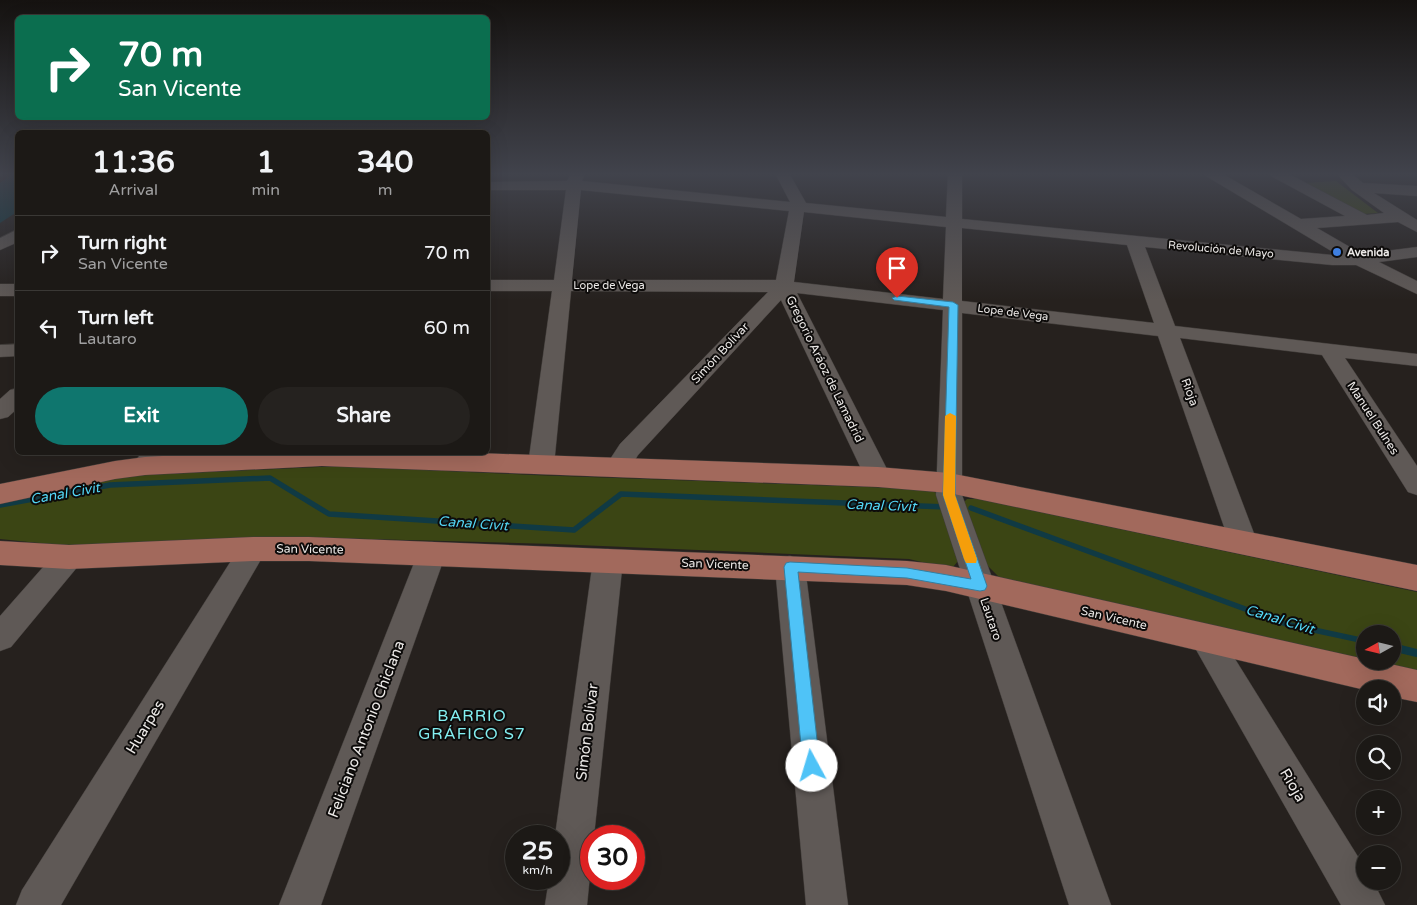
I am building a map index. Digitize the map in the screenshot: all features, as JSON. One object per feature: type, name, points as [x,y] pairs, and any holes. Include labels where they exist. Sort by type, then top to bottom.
[{"type":"main road","points":[[0,494],[150,459],[346,455],[878,477],[949,483],[1417,578]]},
{"type":"main road","name":"San Vicente","points":[[0,553],[69,557],[253,549],[432,553],[907,573],[980,586],[1417,686]]},
{"type":"street","points":[[542,464],[572,215]]},
{"type":"street","name":"Gregorio Aráoz de Lamadrid","points":[[796,215],[784,286],[878,477]]},
{"type":"street","name":"Revolución de Mayo","points":[[868,215],[1332,260],[1360,260],[1417,252]]},
{"type":"street","name":"Lautaro","points":[[955,215],[949,495],[1090,905]]},
{"type":"street","points":[[1285,215],[1360,260],[1417,288]]},
{"type":"street","points":[[1356,215],[1365,220]]},
{"type":"street","points":[[1397,215],[1417,226]]},
{"type":"street","points":[[1300,224],[1401,218]]},
{"type":"street","points":[[0,245],[15,236]]},
{"type":"street","name":"Rioja","points":[[1134,241],[1244,544]]},
{"type":"street","name":"Lope de Vega","points":[[490,285],[784,286],[1417,360]]},
{"type":"street","name":"Simón Bolívar","points":[[618,467],[629,450],[784,286]]},
{"type":"street","points":[[0,290],[15,290]]},
{"type":"street","points":[[0,351],[15,350]]},
{"type":"street","name":"Manuel Bulnes","points":[[1329,350],[1417,486]]},
{"type":"street","points":[[0,412],[15,398]]},
{"type":"street","name":"Huarpes","points":[[37,905],[253,549]]},
{"type":"street","name":"Feliciano Antonio Chiclana","points":[[300,905],[432,553]]},
{"type":"street","points":[[0,638],[69,557]]},
{"type":"street","name":"Simón Bolívar","points":[[566,905],[608,560]]},
{"type":"street","points":[[790,567],[827,905]]},
{"type":"street","name":"Rioja","points":[[1206,639],[1364,905]]},
{"type":"green space","points":[[341,466],[925,489],[937,493],[958,561],[953,567],[947,568],[909,559],[554,544],[294,537],[87,548],[0,539],[0,501],[117,476]]},
{"type":"green space","points":[[967,499],[978,499],[1417,592],[1417,672],[1401,668],[1401,625],[1356,625],[1356,659],[999,577],[987,565],[964,502]]},
{"type":"water","points":[[0,215],[12,215],[0,223]]},
{"type":"waterway","name":"Canal Civit","points":[[0,505],[110,485],[270,478],[329,514],[574,530],[621,494],[946,507]]},
{"type":"waterway","name":"Canal Civit","points":[[971,508],[1286,624],[1356,639]]},
{"type":"waterway","name":"Canal Civit","points":[[1401,649],[1417,653]]},
{"type":"slow traffic","points":[[950,416],[949,495],[971,559]]},
{"type":"place","name":"Avenida","points":[[1337,252]]},
{"type":"district","name":"BARRIO GRÁFICO S7","points":[[472,724]]},
{"type":"route","points":[[812,766],[790,567],[907,573],[946,578],[980,586],[949,495],[953,305],[897,298]]}]
